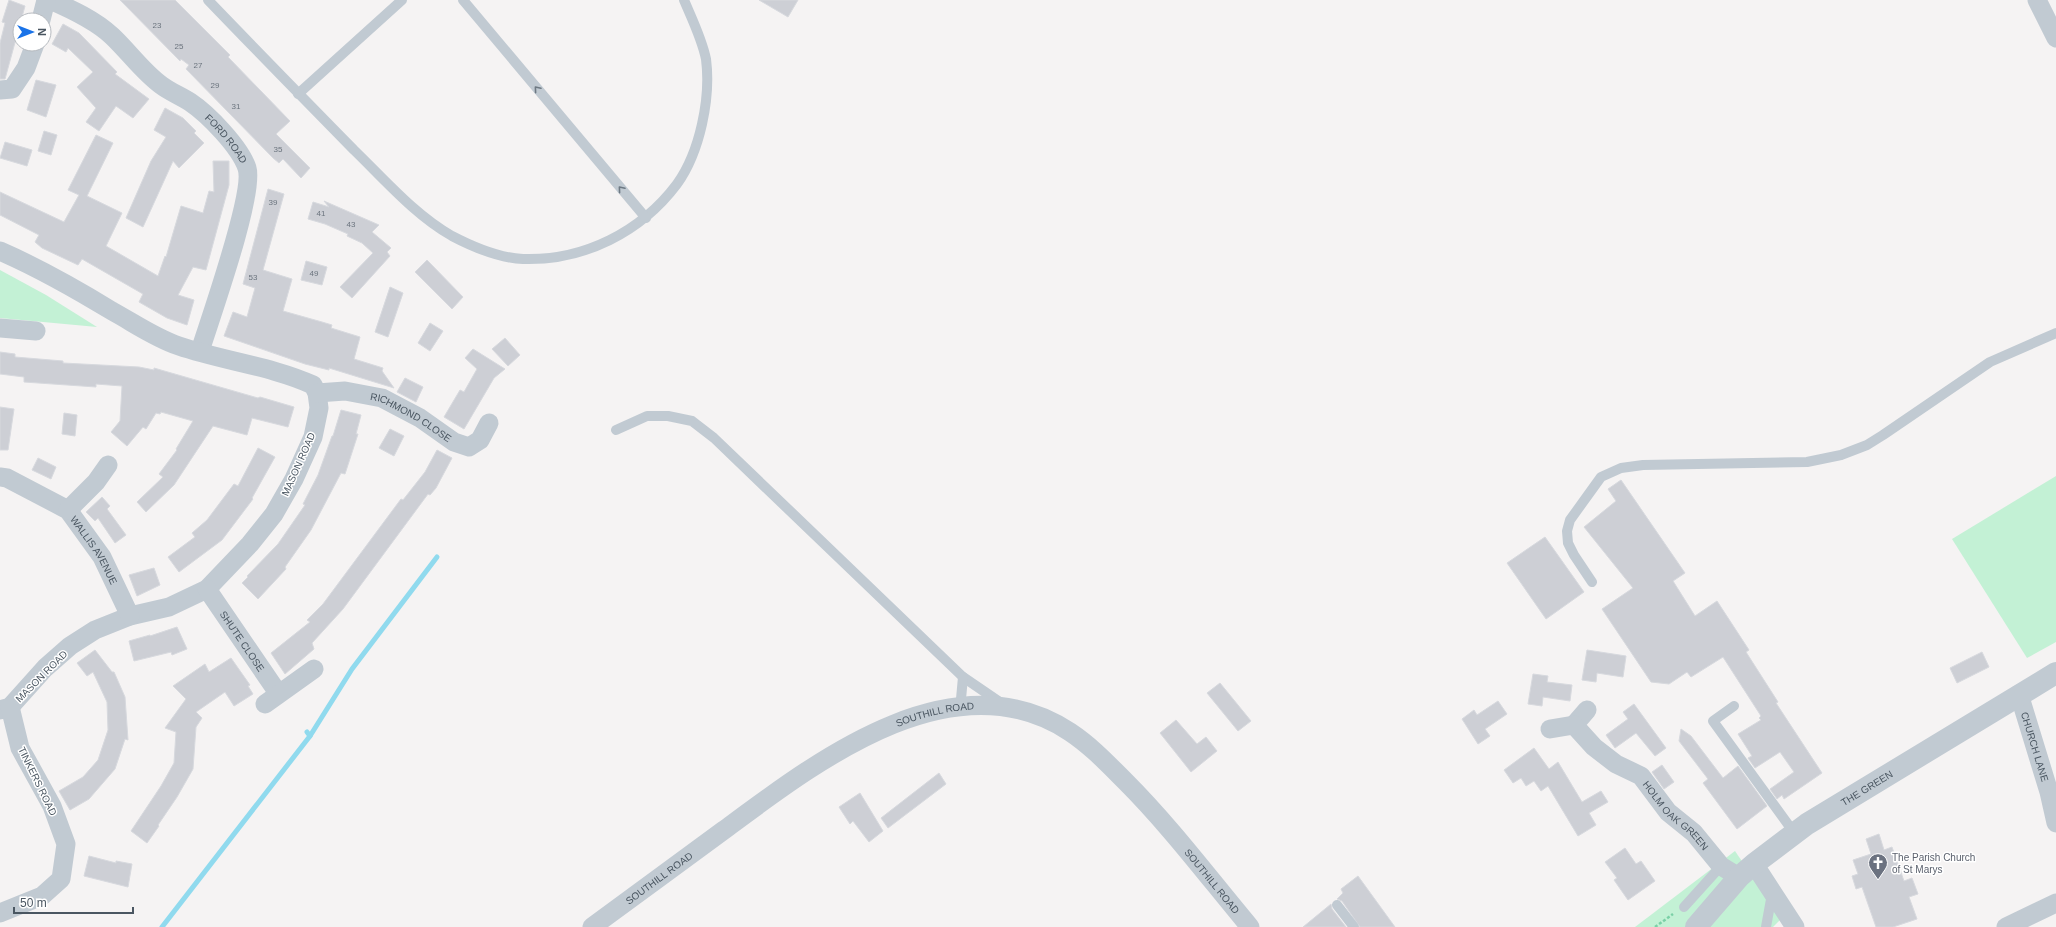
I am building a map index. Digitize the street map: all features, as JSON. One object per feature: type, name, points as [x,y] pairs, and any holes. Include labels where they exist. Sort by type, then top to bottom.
[{"type":"street","points":[[44,12],[46,0]]},
{"type":"street","name":"FORD ROAD","points":[[50,0],[70,9],[111,35],[161,85],[191,103],[208,119],[236,150],[247,168],[248,190],[242,215],[200,351]]},
{"type":"street","points":[[2037,0],[2056,38]]},
{"type":"street","points":[[0,90],[12,88],[26,68],[32,52]]},
{"type":"street","points":[[0,251],[21,260],[156,336],[179,346],[303,381],[313,385],[317,393]]},
{"type":"street","points":[[0,328],[36,331]]},
{"type":"street","name":"RICHMOND CLOSE","points":[[317,393],[346,391],[382,398],[420,418],[454,442],[469,447],[480,440],[490,423]]},
{"type":"street","name":"MASON ROAD","points":[[5,708],[45,668],[70,646],[95,630],[130,616],[169,607],[207,590],[250,544],[274,514],[294,480],[313,436],[319,408],[317,393]]},
{"type":"street","points":[[68,510],[96,482],[108,465]]},
{"type":"street","name":"WALLIS AVENUE","points":[[0,477],[7,478],[68,510],[102,557],[130,616]]},
{"type":"street","name":"SHUTE CLOSE","points":[[207,590],[271,698],[314,669]]},
{"type":"street","name":"THE GREEN","points":[[1696,927],[1738,869],[2019,694],[2056,673]]},
{"type":"street","name":"CHURCH LANE","points":[[2019,694],[2049,792],[2056,823]]},
{"type":"street","name":"SOUTHILL ROAD","points":[[592,927],[776,791],[838,750],[903,720],[943,708],[984,706],[1008,708],[1041,716],[1069,731],[1094,750],[1146,803],[1250,927]]},
{"type":"street","name":"TINKERS ROAD","points":[[0,912],[42,896],[61,879],[66,844],[52,806],[20,748],[5,708]]},
{"type":"street","points":[[1550,729],[1574,725],[1587,710]]},
{"type":"street","name":"HOLM OAK GREEN","points":[[1574,725],[1594,747],[1616,764],[1641,776],[1668,812],[1738,869]]},
{"type":"street","points":[[1738,869],[1772,892],[1788,924]]},
{"type":"street","points":[[2006,927],[2056,903]]},
{"type":"lane","points":[[208,0],[298,94],[396,191],[424,216],[452,235],[491,253],[522,259],[547,258],[576,253],[623,234],[646,218],[668,195],[684,174],[695,148],[702,123],[706,93],[706,59],[696,28],[684,0]]},
{"type":"lane","points":[[298,94],[402,0]]},
{"type":"lane","points":[[463,0],[646,218]]},
{"type":"lane","points":[[1592,582],[1568,543],[1567,531],[1570,520],[1601,477],[1621,468],[1643,465],[1807,462],[1841,455],[1867,445],[1990,362],[2056,332]]},
{"type":"lane","points":[[616,430],[647,416],[668,416],[692,421],[714,438],[963,677],[1008,708]]},
{"type":"lane","points":[[958,707],[961,700],[963,677]]},
{"type":"lane","points":[[1734,706],[1713,721],[1794,834]]},
{"type":"lane","points":[[1684,907],[1738,869]]},
{"type":"lane","points":[[1766,927],[1772,892]]},
{"type":"lane","points":[[1337,905],[1354,927]]},
{"type":"path","points":[[1655,927],[1684,907]]},
{"type":"green space","points":[[0,270],[46,295],[97,327],[0,318]]},
{"type":"green space","points":[[2056,476],[2056,642],[2027,658],[1952,539]]},
{"type":"green space","points":[[1735,851],[1781,919],[1773,927],[1635,927]]},
{"type":"building","points":[[9,0],[25,6],[23,12],[12,12],[12,52],[5,79],[0,79],[0,43],[5,23],[2,22]]},
{"type":"building","points":[[120,0],[175,0],[230,55],[228,57],[290,121],[276,134],[310,168],[301,178],[283,159],[279,163],[273,158],[186,69],[189,65],[181,59],[180,61]]},
{"type":"building","points":[[759,0],[798,0],[788,17]]},
{"type":"building","points":[[63,24],[79,33],[117,72],[115,74],[149,99],[133,118],[116,106],[99,131],[86,122],[96,108],[77,87],[93,72],[68,48],[66,52],[52,44]]},
{"type":"building","points":[[36,80],[56,85],[46,117],[27,110]]},
{"type":"building","points":[[165,108],[183,118],[196,131],[194,133],[204,143],[179,168],[173,161],[143,227],[126,218],[151,161],[166,137],[154,130]]},
{"type":"building","points":[[44,131],[57,135],[51,155],[38,151]]},
{"type":"building","points":[[96,135],[113,143],[87,196],[122,213],[106,246],[158,276],[165,256],[166,257],[181,206],[203,213],[209,191],[214,192],[213,161],[229,161],[229,185],[206,270],[193,267],[178,295],[194,300],[187,325],[167,318],[139,302],[143,294],[82,259],[78,265],[42,248],[35,242],[39,235],[0,215],[0,192],[64,222],[79,195],[68,190]]},
{"type":"building","points":[[5,142],[32,150],[27,166],[0,158]]},
{"type":"building","points":[[268,189],[284,194],[263,270],[292,279],[283,311],[332,325],[331,328],[360,337],[354,359],[383,368],[382,371],[394,388],[329,368],[329,370],[305,364],[224,336],[233,312],[247,317],[255,288],[243,284]]},
{"type":"building","points":[[324,201],[379,225],[372,232],[391,248],[387,252],[390,256],[352,298],[340,287],[373,253],[362,243],[347,236],[348,234],[325,224],[308,219],[313,202],[329,207]]},
{"type":"building","points":[[427,260],[463,297],[452,309],[415,272]]},
{"type":"building","points":[[306,261],[327,267],[322,285],[301,280]]},
{"type":"building","points":[[390,287],[403,293],[388,337],[375,332]]},
{"type":"building","points":[[430,323],[443,331],[430,351],[418,343]]},
{"type":"building","points":[[505,338],[520,355],[508,366],[492,349]]},
{"type":"building","points":[[473,349],[505,369],[494,378],[464,429],[444,417],[460,390],[464,392],[477,369],[465,358]]},
{"type":"building","points":[[0,352],[15,354],[15,357],[63,361],[63,363],[139,367],[154,370],[154,368],[294,407],[288,427],[252,418],[247,435],[213,426],[174,485],[146,512],[137,502],[163,477],[159,474],[177,450],[176,449],[193,421],[161,412],[160,414],[156,413],[146,429],[143,427],[127,446],[111,432],[120,421],[122,386],[96,384],[96,387],[24,382],[24,377],[0,374]]},
{"type":"building","points":[[405,378],[423,387],[416,402],[397,392]]},
{"type":"building","points":[[0,407],[14,409],[8,450],[0,450]]},
{"type":"building","points":[[341,410],[361,415],[356,434],[358,434],[345,474],[341,473],[311,530],[285,567],[286,569],[258,599],[242,583],[278,544],[305,505],[303,504],[318,475]]},
{"type":"building","points":[[64,413],[77,415],[75,436],[62,434]]},
{"type":"building","points":[[390,429],[404,436],[394,456],[379,448]]},
{"type":"building","points":[[258,448],[275,457],[252,498],[253,499],[222,540],[179,572],[168,557],[195,537],[192,533],[207,520],[234,484],[238,486]]},
{"type":"building","points":[[437,450],[452,458],[436,488],[430,495],[428,494],[343,609],[312,643],[314,649],[285,674],[271,653],[310,622],[307,620],[323,604],[401,499],[403,500],[425,472]]},
{"type":"building","points":[[38,458],[56,467],[51,479],[32,470]]},
{"type":"building","points":[[1621,480],[1685,573],[1673,581],[1695,616],[1717,601],[1749,650],[1746,652],[1778,702],[1776,703],[1822,773],[1784,799],[1782,795],[1777,799],[1770,789],[1794,772],[1780,752],[1755,768],[1748,758],[1752,756],[1738,734],[1761,720],[1759,718],[1761,716],[1723,657],[1691,677],[1687,672],[1669,684],[1651,682],[1602,609],[1633,588],[1584,527],[1616,501],[1608,489]]},
{"type":"building","points":[[102,497],[110,506],[107,509],[126,535],[115,543],[98,518],[95,521],[86,512]]},
{"type":"building","points":[[1545,537],[1584,592],[1546,619],[1507,563]]},
{"type":"building","points":[[154,568],[160,585],[137,596],[129,575]]},
{"type":"building","points":[[177,627],[187,649],[172,655],[171,652],[134,661],[129,641]]},
{"type":"building","points":[[95,650],[112,672],[114,672],[125,697],[128,740],[125,739],[115,769],[89,799],[70,810],[59,791],[83,777],[98,760],[108,730],[107,702],[93,672],[87,676],[77,663]]},
{"type":"building","points":[[1587,650],[1626,656],[1623,677],[1597,673],[1596,682],[1582,680]]},
{"type":"building","points":[[1982,652],[1989,667],[1957,683],[1950,668]]},
{"type":"building","points":[[231,658],[250,685],[248,686],[253,694],[234,706],[225,692],[196,712],[202,718],[196,727],[193,769],[177,797],[158,825],[159,826],[147,843],[131,831],[161,786],[174,763],[176,732],[165,728],[186,699],[173,686],[205,664],[209,672]]},
{"type":"building","points":[[1533,674],[1548,676],[1547,682],[1572,685],[1570,701],[1543,697],[1542,706],[1528,704]]},
{"type":"building","points":[[1220,683],[1251,721],[1238,731],[1207,693]]},
{"type":"building","points":[[1498,701],[1507,714],[1485,729],[1490,736],[1478,744],[1462,719],[1474,710],[1477,715]]},
{"type":"building","points":[[1634,704],[1666,748],[1655,756],[1636,733],[1615,748],[1606,735],[1628,719],[1623,712]]},
{"type":"building","points":[[1176,720],[1197,744],[1206,737],[1217,751],[1191,772],[1160,733]]},
{"type":"building","points":[[1681,729],[1691,736],[1723,778],[1738,766],[1767,806],[1737,829],[1703,783],[1708,779],[1679,741]]},
{"type":"building","points":[[1534,748],[1549,769],[1558,762],[1582,802],[1601,791],[1608,802],[1589,813],[1596,825],[1578,836],[1548,786],[1541,791],[1534,781],[1526,786],[1521,778],[1513,783],[1504,770]]},
{"type":"building","points":[[1662,765],[1674,782],[1664,789],[1652,772]]},
{"type":"building","points":[[939,773],[946,784],[888,828],[881,818]]},
{"type":"building","points":[[860,793],[883,831],[869,842],[853,821],[850,824],[839,807]]},
{"type":"building","name":"The Parish Church of St Marys","points":[[1879,834],[1884,850],[1892,847],[1904,881],[1912,878],[1918,894],[1909,897],[1917,919],[1893,927],[1876,927],[1862,887],[1856,889],[1852,876],[1858,874],[1853,860],[1871,854],[1866,839]]},
{"type":"building","points":[[1625,848],[1636,864],[1641,861],[1655,881],[1628,900],[1614,880],[1617,878],[1605,862]]},
{"type":"building","points":[[89,856],[116,863],[116,861],[132,864],[128,887],[84,876]]},
{"type":"building","points":[[1358,876],[1395,927],[1360,927],[1342,901],[1337,899],[1343,893],[1341,889]]},
{"type":"building","points":[[1331,904],[1332,909],[1346,927],[1303,927]]},
{"type":"waterway","points":[[307,732],[310,736],[352,669],[437,557]]},
{"type":"waterway","points":[[162,927],[310,736]]},
{"type":"place","name":"The Parish Church of St Marys","points":[[1878,880]]}]
